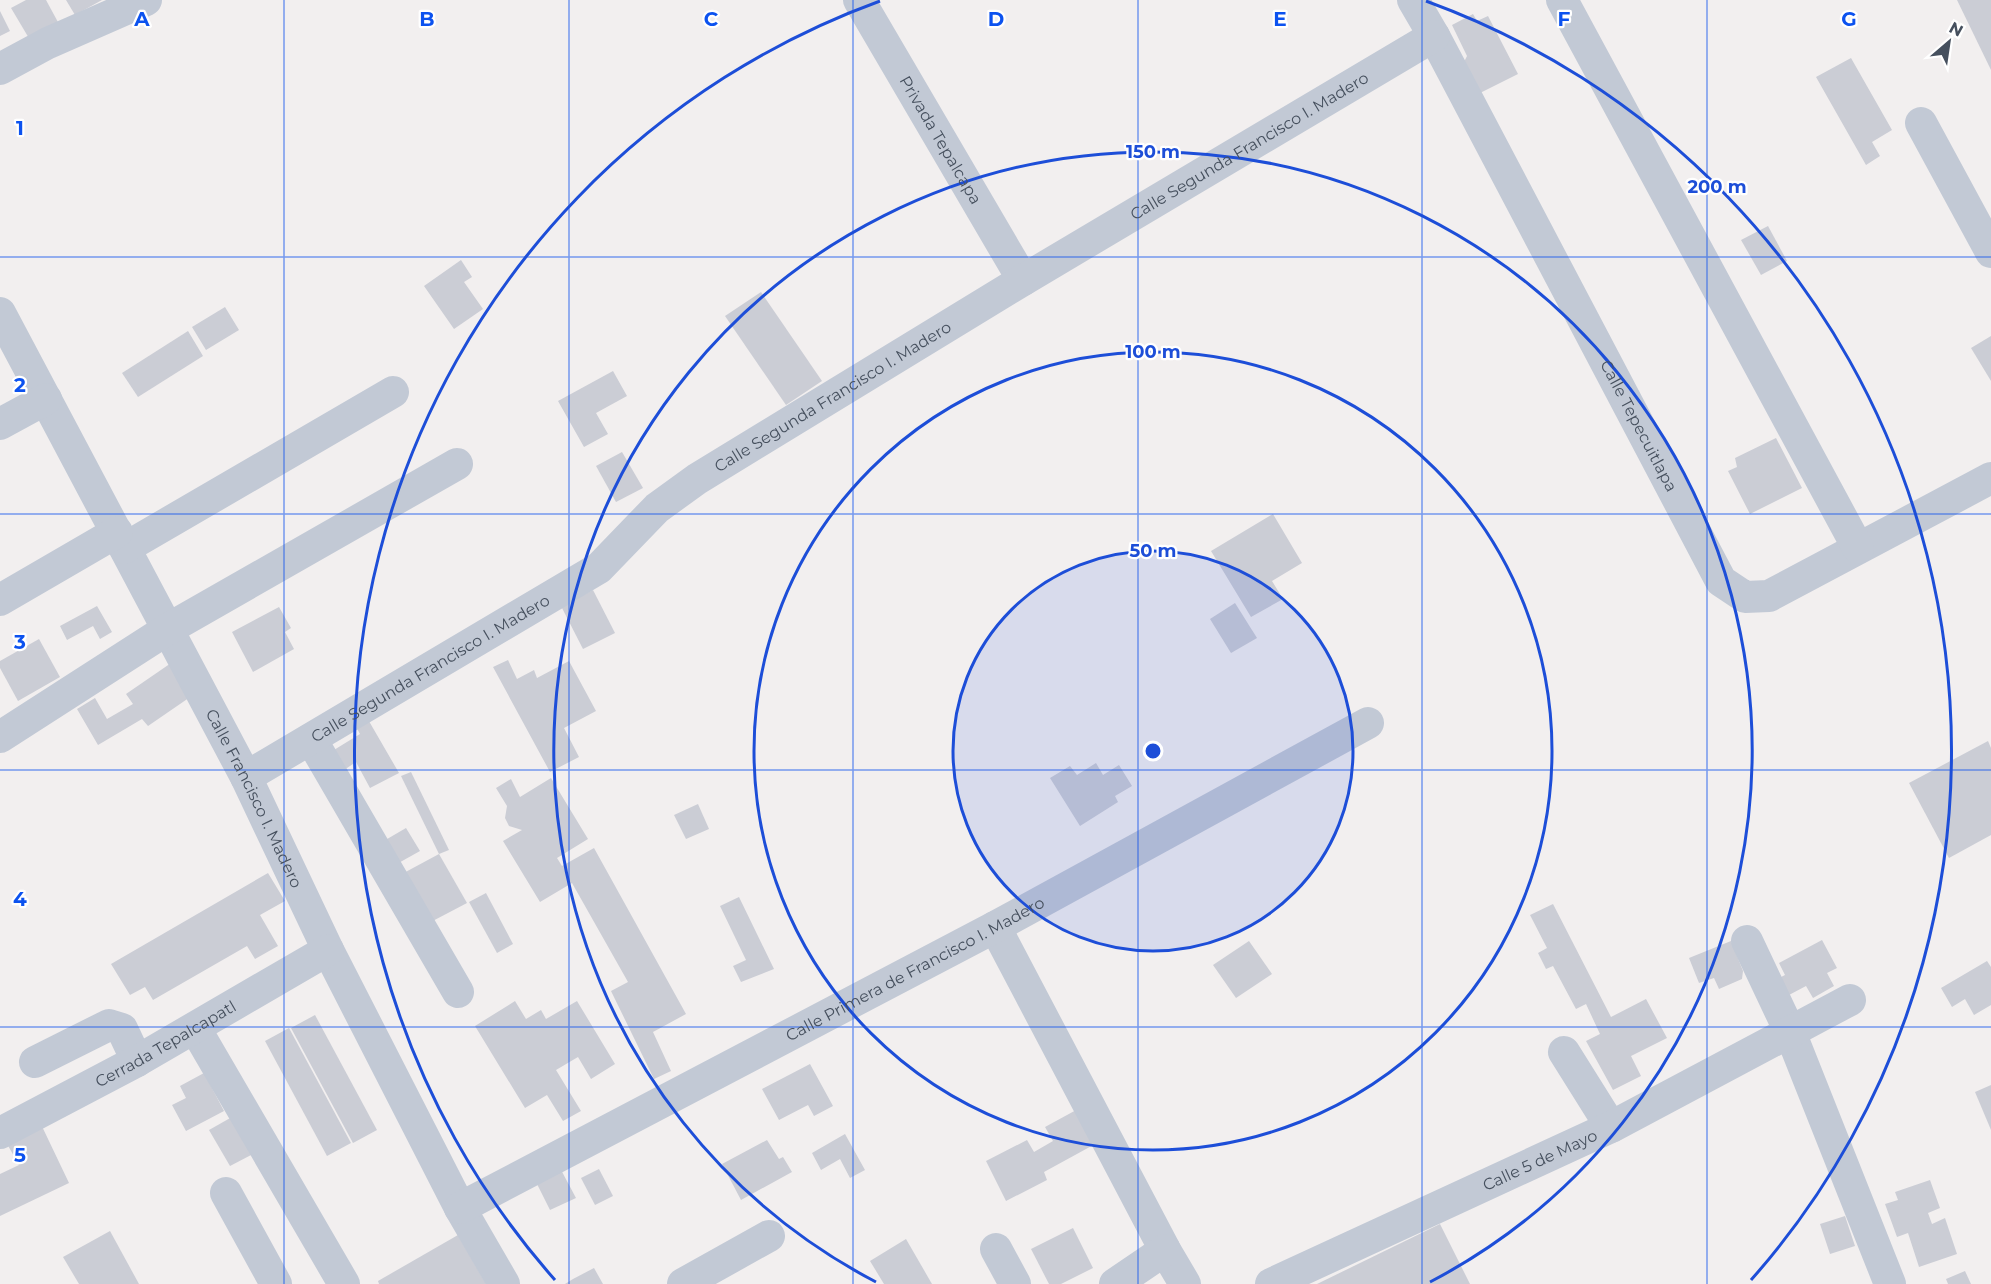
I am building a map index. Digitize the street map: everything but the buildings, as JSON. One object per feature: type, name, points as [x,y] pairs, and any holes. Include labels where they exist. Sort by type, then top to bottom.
[{"type":"street","points":[[0,69],[48,43],[146,0]]},
{"type":"street","name":"Privada Tepalcapa","points":[[859,0],[1023,280]]},
{"type":"street","name":"Calle Tepecuitlapa","points":[[1413,0],[1721,581],[1745,597],[1769,596],[1991,478]]},
{"type":"street","points":[[1562,0],[1858,548]]},
{"type":"street","name":"Calle Segunda Francisco I. Madero","points":[[246,777],[599,568],[657,508],[697,479],[1023,280],[1434,36]]},
{"type":"street","points":[[1920,123],[1991,252]]},
{"type":"street","name":"Calle Francisco I. Madero","points":[[0,313],[246,777],[328,950],[460,1208],[504,1284]]},
{"type":"street","points":[[0,600],[121,540],[393,392]]},
{"type":"street","points":[[0,424],[46,399]]},
{"type":"street","points":[[0,737],[168,629],[457,464]]},
{"type":"street","name":"Calle Primera de Francisco I. Madero","points":[[460,1208],[995,927],[1368,723]]},
{"type":"street","points":[[311,739],[458,992]]},
{"type":"street","points":[[995,927],[1185,1284]]},
{"type":"street","points":[[1747,941],[1790,1032],[1890,1284]]},
{"type":"street","name":"Cerrada Tepalcapatl","points":[[0,1133],[136,1061],[328,950]]},
{"type":"street","name":"Calle 5 de Mayo","points":[[1281,1282],[1611,1127],[1850,1000]]},
{"type":"street","points":[[35,1062],[109,1025],[122,1029],[136,1061]]},
{"type":"street","points":[[195,1028],[344,1284]]},
{"type":"street","points":[[1564,1052],[1611,1127]]},
{"type":"street","points":[[226,1194],[276,1284]]},
{"type":"street","points":[[683,1284],[769,1236]]},
{"type":"street","points":[[996,1249],[1015,1284]]},
{"type":"street","points":[[1115,1284],[1165,1250]]}]
